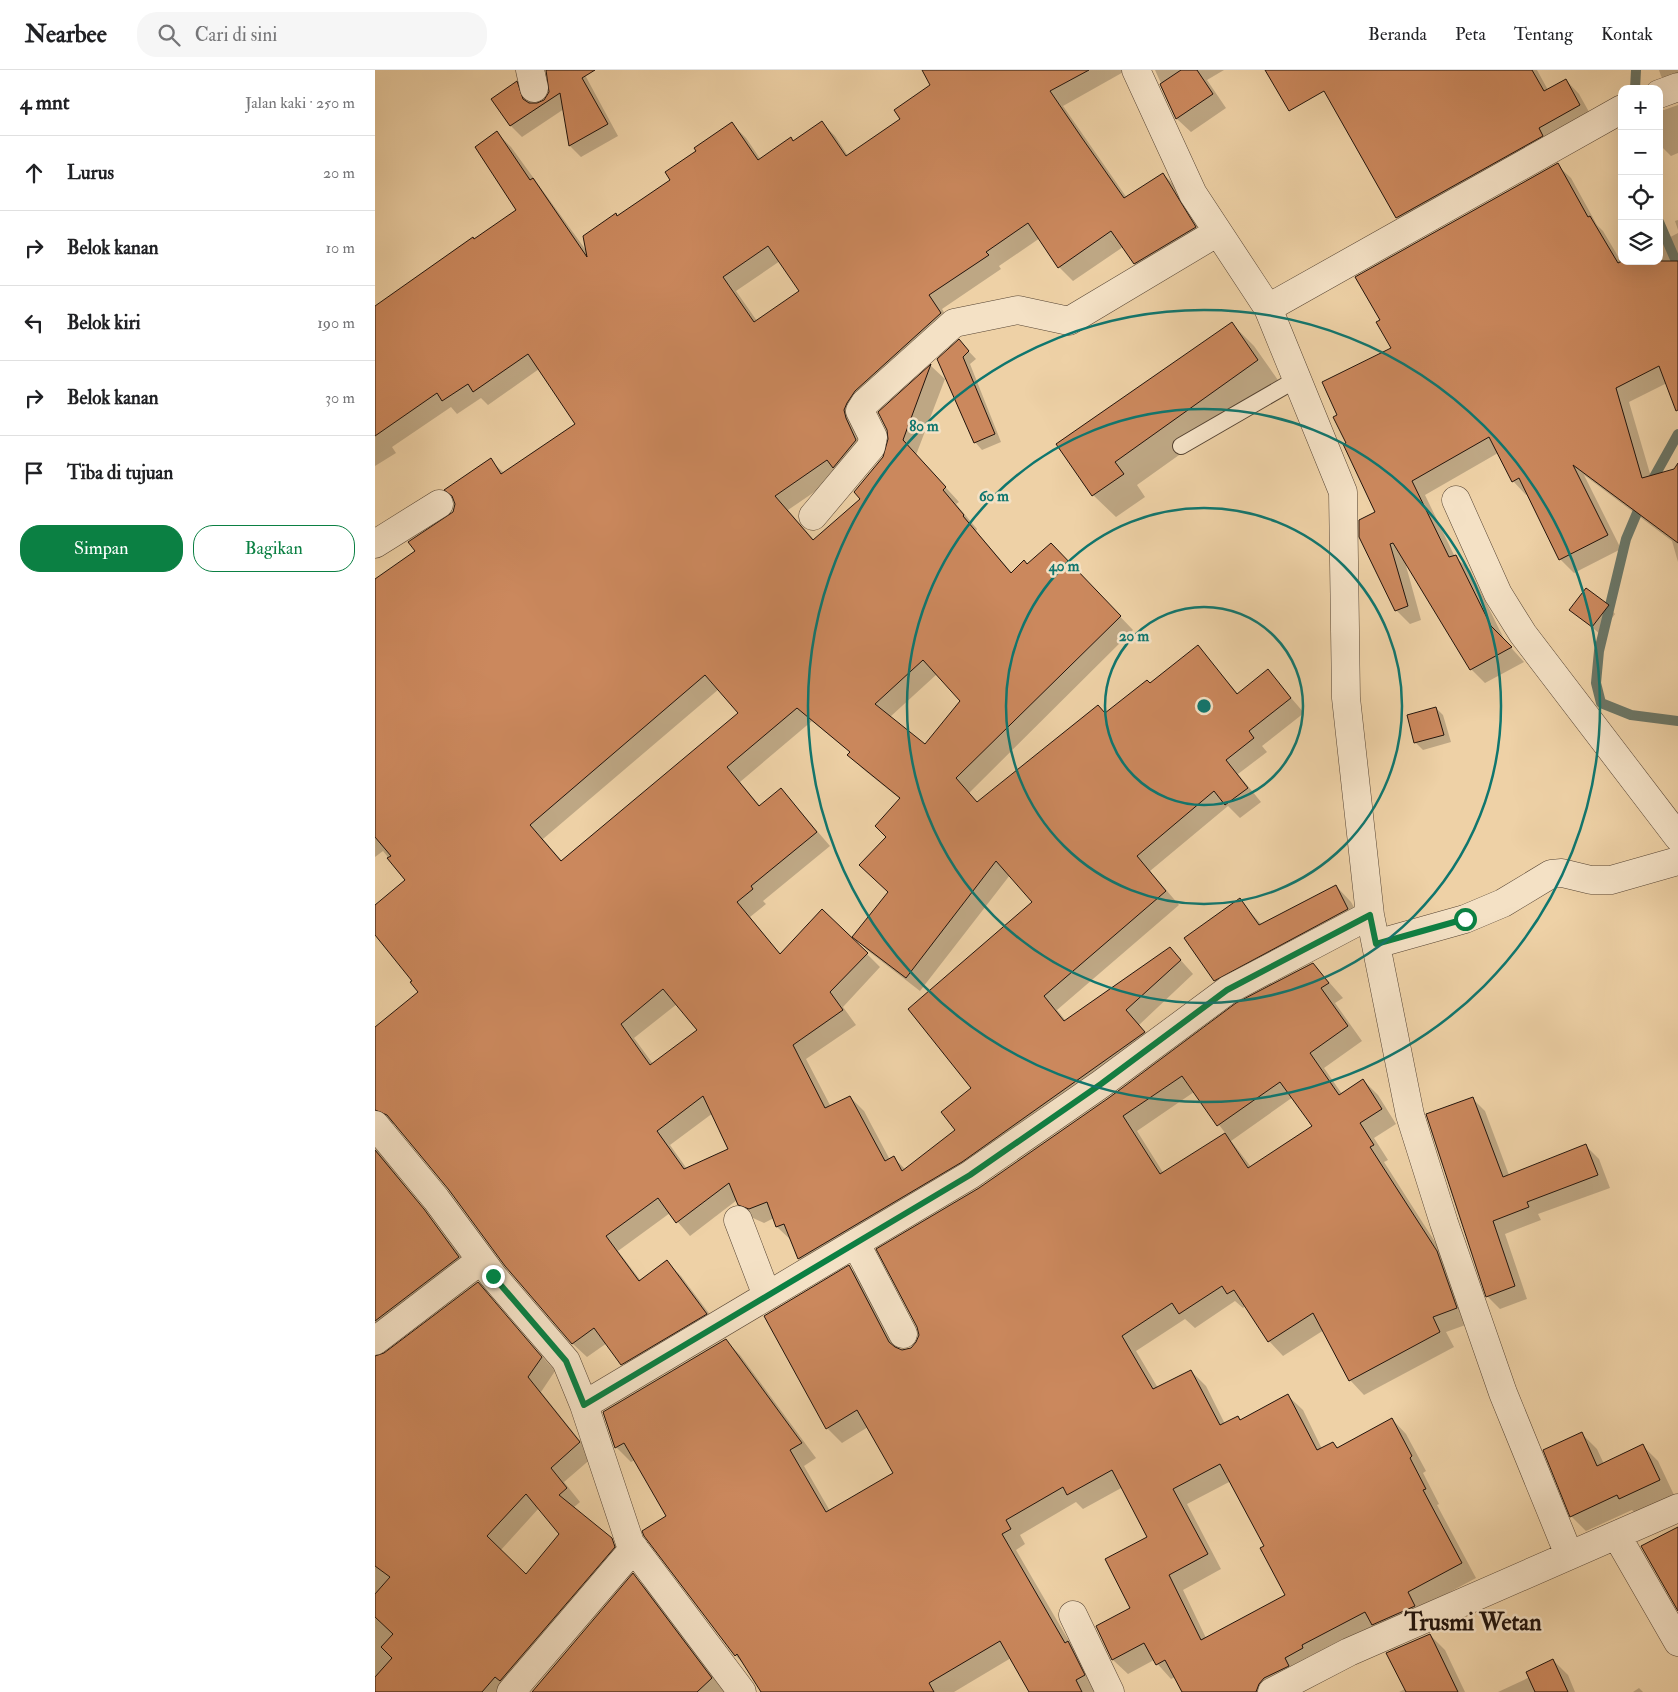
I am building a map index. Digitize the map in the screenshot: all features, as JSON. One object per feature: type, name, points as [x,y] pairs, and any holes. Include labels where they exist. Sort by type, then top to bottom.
[{"type":"street","points":[[1136,70],[1193,194],[1268,308],[1343,492],[1346,698],[1370,915],[1410,1115],[1444,1223],[1503,1393],[1569,1555]]},
{"type":"street","points":[[1663,93],[1678,87]]},
{"type":"street","points":[[1268,308],[1618,111]]},
{"type":"street","points":[[813,516],[871,448],[873,437],[860,411],[865,403],[953,323],[1018,310],[1069,321],[1218,232]]},
{"type":"street","points":[[1456,500],[1498,594],[1523,634],[1678,837]]},
{"type":"street","points":[[375,544],[439,504]]},
{"type":"street","points":[[1376,944],[1465,919],[1503,903],[1551,874],[1562,873],[1591,880],[1611,880],[1678,861]]},
{"type":"street","points":[[584,1405],[970,1175],[1101,1084],[1227,990],[1370,915]]},
{"type":"street","points":[[375,1125],[436,1199],[481,1260],[566,1361],[584,1405],[609,1482],[634,1548],[742,1692]]},
{"type":"street","points":[[738,1220],[767,1296]]},
{"type":"street","points":[[856,1244],[903,1334]]},
{"type":"street","points":[[375,1342],[481,1260]]},
{"type":"street","points":[[1272,1692],[1349,1652],[1678,1508]]},
{"type":"street","points":[[1617,1536],[1678,1642]]},
{"type":"street","points":[[511,1692],[634,1548]]},
{"type":"street","points":[[1073,1615],[1110,1692]]},
{"type":"lane","points":[[1181,446],[1297,379]]},
{"type":"building","points":[[546,70],[595,70],[582,78],[608,124],[569,146],[560,93],[510,126],[491,99],[517,81],[523,99],[529,103],[537,103],[544,100],[549,92]]},
{"type":"building","points":[[922,70],[1089,70],[1050,91],[1124,198],[1163,173],[1196,227],[1134,264],[1111,231],[1058,268],[1028,223],[986,252],[989,255],[929,295],[941,313],[855,391],[847,403],[844,410],[856,440],[833,468],[827,460],[775,496],[813,540],[860,499],[854,492],[883,457],[888,439],[887,430],[878,412],[931,364],[903,440],[946,487],[943,490],[1011,573],[1024,560],[1027,564],[1051,543],[1121,616],[956,778],[977,802],[1098,705],[1105,713],[1147,680],[1150,683],[1198,645],[1237,694],[1268,669],[1291,698],[1249,731],[1254,738],[1226,760],[1248,788],[1225,805],[1214,791],[1137,856],[1166,891],[1044,996],[1064,1021],[1170,947],[1181,960],[1126,1010],[1145,1032],[962,1162],[798,1259],[784,1224],[776,1227],[767,1202],[749,1209],[738,1205],[729,1183],[676,1223],[658,1198],[606,1236],[639,1281],[667,1260],[707,1314],[621,1365],[594,1328],[572,1344],[505,1266],[449,1190],[387,1115],[375,1110],[375,1027],[418,992],[410,982],[412,981],[375,935],[375,905],[405,880],[387,858],[391,856],[375,837],[375,579],[415,551],[408,542],[453,512],[455,504],[452,496],[444,490],[491,458],[501,474],[575,424],[528,354],[473,392],[468,384],[442,401],[437,393],[375,436],[375,306],[473,237],[474,239],[516,210],[475,147],[497,131],[530,180],[533,178],[587,257],[583,236],[616,213],[617,216],[670,180],[665,172],[696,151],[694,148],[732,122],[758,160],[791,137],[793,141],[822,121],[846,156],[900,119],[894,110],[930,85]],"holes":[[[768,246],[799,291],[754,322],[723,277]],[[923,660],[960,701],[925,744],[875,704]],[[705,675],[738,713],[561,861],[530,825]],[[797,708],[850,752],[847,755],[900,798],[875,826],[886,837],[859,865],[888,892],[852,937],[906,978],[996,861],[1032,902],[908,1009],[971,1088],[941,1112],[955,1130],[902,1171],[894,1156],[885,1161],[850,1096],[825,1108],[793,1045],[843,1010],[830,992],[868,953],[822,909],[780,954],[737,902],[753,889],[751,886],[817,832],[781,788],[759,806],[727,767]],[[663,989],[697,1030],[650,1065],[621,1024]],[[703,1096],[728,1149],[684,1169],[657,1131]]]},
{"type":"building","points":[[1181,70],[1197,70],[1213,94],[1176,119],[1160,84]]},
{"type":"building","points":[[1265,70],[1532,70],[1544,91],[1566,79],[1580,105],[1539,128],[1543,136],[1396,218],[1324,91],[1289,111]]},
{"type":"building","points":[[1558,163],[1588,217],[1590,216],[1618,265],[1663,265],[1663,261],[1678,261],[1678,410],[1676,411],[1659,366],[1616,388],[1642,478],[1674,469],[1678,463],[1678,543],[1573,465],[1608,535],[1559,560],[1519,478],[1512,482],[1489,437],[1412,481],[1449,557],[1456,555],[1491,626],[1512,647],[1470,670],[1393,543],[1390,544],[1408,606],[1395,611],[1359,537],[1359,520],[1375,512],[1343,444],[1346,443],[1333,417],[1337,415],[1322,382],[1391,348],[1376,322],[1380,320],[1355,277]]},
{"type":"building","points":[[1232,322],[1258,360],[1115,462],[1124,474],[1092,496],[1056,444]]},
{"type":"building","points":[[959,339],[969,351],[963,357],[995,434],[974,443],[937,359]]},
{"type":"building","points":[[1586,588],[1609,605],[1592,627],[1569,610]]},
{"type":"building","points":[[1436,707],[1444,735],[1414,743],[1407,715]]},
{"type":"building","points":[[1336,885],[1348,909],[1214,981],[1184,938],[1240,898],[1259,925]]},
{"type":"building","points":[[1313,963],[1329,983],[1321,988],[1348,1026],[1310,1053],[1339,1095],[1363,1079],[1382,1109],[1360,1123],[1374,1145],[1370,1147],[1437,1251],[1457,1308],[1433,1317],[1440,1332],[1349,1381],[1313,1313],[1268,1342],[1234,1290],[1227,1294],[1222,1286],[1179,1314],[1172,1303],[1122,1336],[1153,1389],[1191,1370],[1220,1425],[1238,1416],[1240,1420],[1288,1394],[1317,1450],[1333,1442],[1337,1448],[1392,1418],[1412,1456],[1410,1458],[1426,1489],[1423,1490],[1462,1563],[1408,1592],[1415,1606],[1372,1625],[1365,1612],[1302,1645],[1303,1648],[1285,1658],[1289,1666],[1264,1678],[1256,1692],[1182,1692],[1165,1660],[1156,1665],[1144,1643],[1112,1660],[1096,1626],[1130,1608],[1105,1559],[1147,1537],[1112,1470],[1067,1495],[1063,1487],[1006,1520],[1011,1529],[1002,1534],[1065,1643],[1068,1641],[1085,1675],[1076,1680],[1082,1692],[1029,1692],[1000,1641],[929,1683],[934,1692],[761,1692],[737,1654],[735,1656],[644,1536],[642,1531],[666,1516],[624,1443],[615,1448],[603,1412],[726,1339],[802,1443],[790,1450],[826,1512],[893,1473],[857,1410],[826,1429],[764,1316],[849,1265],[889,1342],[902,1350],[911,1348],[919,1335],[917,1327],[876,1249],[979,1188],[1110,1097],[1236,1003]],"holes":[[[1182,1076],[1217,1126],[1280,1082],[1312,1126],[1248,1168],[1225,1133],[1160,1174],[1123,1116]],[[1220,1464],[1264,1546],[1260,1548],[1285,1595],[1201,1640],[1169,1575],[1208,1554],[1173,1489]]]},
{"type":"building","points":[[1473,1097],[1503,1177],[1586,1144],[1598,1175],[1527,1202],[1529,1207],[1493,1221],[1515,1286],[1486,1297],[1426,1114]]},
{"type":"building","points":[[375,1150],[424,1209],[459,1257],[375,1321]]},
{"type":"building","points":[[478,1282],[542,1357],[528,1377],[580,1442],[551,1468],[567,1488],[559,1495],[612,1538],[615,1547],[500,1681],[495,1677],[482,1692],[375,1692],[375,1677],[392,1658],[381,1647],[393,1634],[375,1617],[375,1594],[390,1577],[375,1566],[375,1356],[384,1353]],"holes":[[[526,1494],[559,1534],[526,1574],[487,1536]]]},
{"type":"building","points":[[1582,1432],[1597,1466],[1643,1444],[1660,1480],[1619,1499],[1617,1495],[1570,1517],[1543,1450]]},
{"type":"building","points":[[1678,1527],[1678,1611],[1641,1546]]},
{"type":"building","points":[[633,1573],[712,1678],[697,1692],[532,1692]]},
{"type":"building","points":[[1430,1634],[1458,1692],[1406,1692],[1386,1653]]},
{"type":"building","points":[[1553,1659],[1568,1692],[1535,1692],[1526,1672]]},
{"type":"waterway","points":[[1635,85],[1636,70]]},
{"type":"waterway","points":[[1663,231],[1678,266]]},
{"type":"waterway","points":[[1649,486],[1678,434]]},
{"type":"waterway","points":[[1642,501],[1626,539],[1599,651],[1596,683],[1601,703],[1631,715],[1678,721]]},
{"type":"district","name":"Trusmi Wetan","points":[[1473,1622]]},
{"type":"route","points":[[493,1276],[566,1361],[584,1405],[970,1175],[1101,1084],[1227,990],[1370,915],[1376,944],[1465,919]]}]
